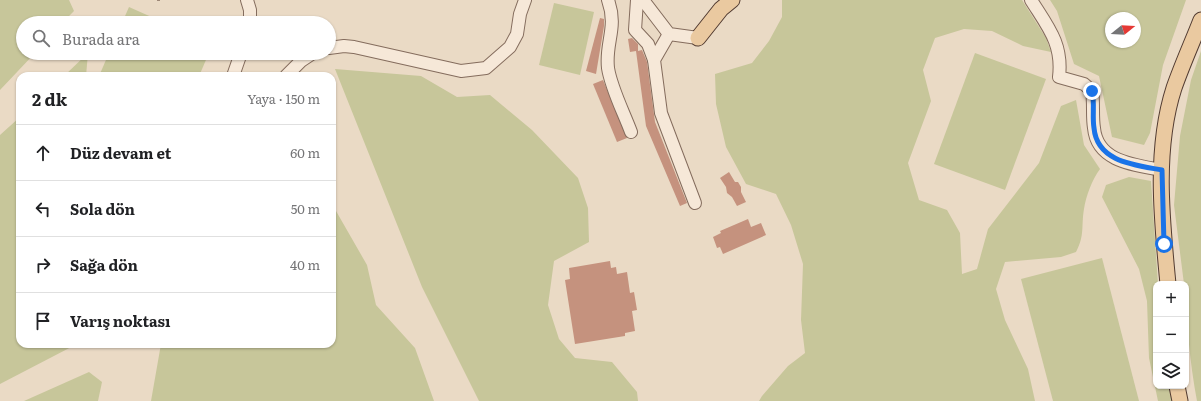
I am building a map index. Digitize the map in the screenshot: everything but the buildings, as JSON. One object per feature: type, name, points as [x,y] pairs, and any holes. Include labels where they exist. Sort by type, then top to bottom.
[{"type":"main road","points":[[698,38],[721,10],[732,0]]},
{"type":"main road","points":[[1168,281],[1164,244],[1162,170],[1165,128],[1174,88],[1201,20]]},
{"type":"main road","points":[[1178,389],[1180,401]]},
{"type":"street","points":[[247,0],[250,16]]},
{"type":"street","points":[[336,47],[354,47],[461,71],[486,68],[515,40],[524,0]]},
{"type":"street","points":[[608,0],[613,19],[608,69],[631,132]]},
{"type":"street","points":[[637,0],[635,30],[648,44],[654,60],[664,126],[695,203]]},
{"type":"street","points":[[643,0],[669,34],[698,38]]},
{"type":"street","points":[[1031,0],[1057,46],[1061,62],[1059,77],[1084,84],[1092,91],[1094,130],[1100,147],[1108,155],[1116,159],[1162,170]]},
{"type":"street","points":[[654,60],[669,34]]},
{"type":"street","points":[[234,72],[239,60]]},
{"type":"street","points":[[290,72],[302,60]]},
{"type":"green space","points":[[0,0],[69,0],[74,11],[69,16],[16,16],[16,60],[28,60],[0,90]]},
{"type":"green space","points":[[782,0],[1022,0],[1046,38],[1051,52],[1023,46],[992,31],[964,29],[935,38],[923,70],[931,101],[908,163],[919,200],[947,210],[960,233],[962,274],[977,269],[988,229],[1039,163],[1061,106],[1076,100],[1084,145],[1100,169],[1092,183],[1086,199],[1083,215],[1082,236],[1079,246],[1076,252],[1061,257],[1005,262],[996,289],[1005,320],[1028,369],[1035,401],[759,401],[788,366],[805,353],[801,320],[803,264],[791,225],[776,194],[746,184],[726,147],[716,104],[715,74],[752,63],[769,41],[782,17]]},
{"type":"green space","points":[[1050,0],[1186,0],[1163,65],[1150,133],[1144,145],[1112,137],[1099,76],[1074,64],[1057,11]]},
{"type":"green space","points":[[554,3],[594,12],[580,75],[539,65]]},
{"type":"green space","points":[[129,7],[149,16],[125,16]]},
{"type":"green space","points":[[1201,51],[1201,401],[1197,401],[1192,372],[1189,343],[1189,281],[1184,281],[1174,205],[1180,136],[1191,80]]},
{"type":"green space","points":[[975,53],[1046,79],[1005,190],[934,164]]},
{"type":"green space","points":[[81,60],[87,60],[86,72],[68,72]]},
{"type":"green space","points":[[106,60],[206,60],[201,72],[101,72]]},
{"type":"green space","points":[[335,69],[421,76],[457,97],[490,95],[532,130],[578,178],[588,208],[589,242],[554,261],[548,305],[559,339],[575,358],[612,362],[637,392],[638,401],[479,401],[422,287]]},
{"type":"green space","points":[[16,121],[16,348],[69,348],[0,384],[0,135]]},
{"type":"green space","points":[[1129,177],[1151,181],[1158,281],[1153,281],[1153,377],[1149,358],[1147,301],[1139,269],[1102,197],[1106,185]]},
{"type":"green space","points":[[336,211],[367,265],[376,305],[415,348],[434,401],[151,401],[160,348],[336,348]]},
{"type":"green space","points":[[1102,258],[1139,401],[1053,401],[1021,279]]},
{"type":"green space","points":[[89,372],[102,382],[98,401],[24,401]]},
{"type":"green space","points":[[1155,389],[1170,389],[1172,401],[1158,401]]},
{"type":"route","points":[[1092,91],[1094,130],[1100,147],[1108,155],[1129,164],[1162,170],[1164,244]]}]
